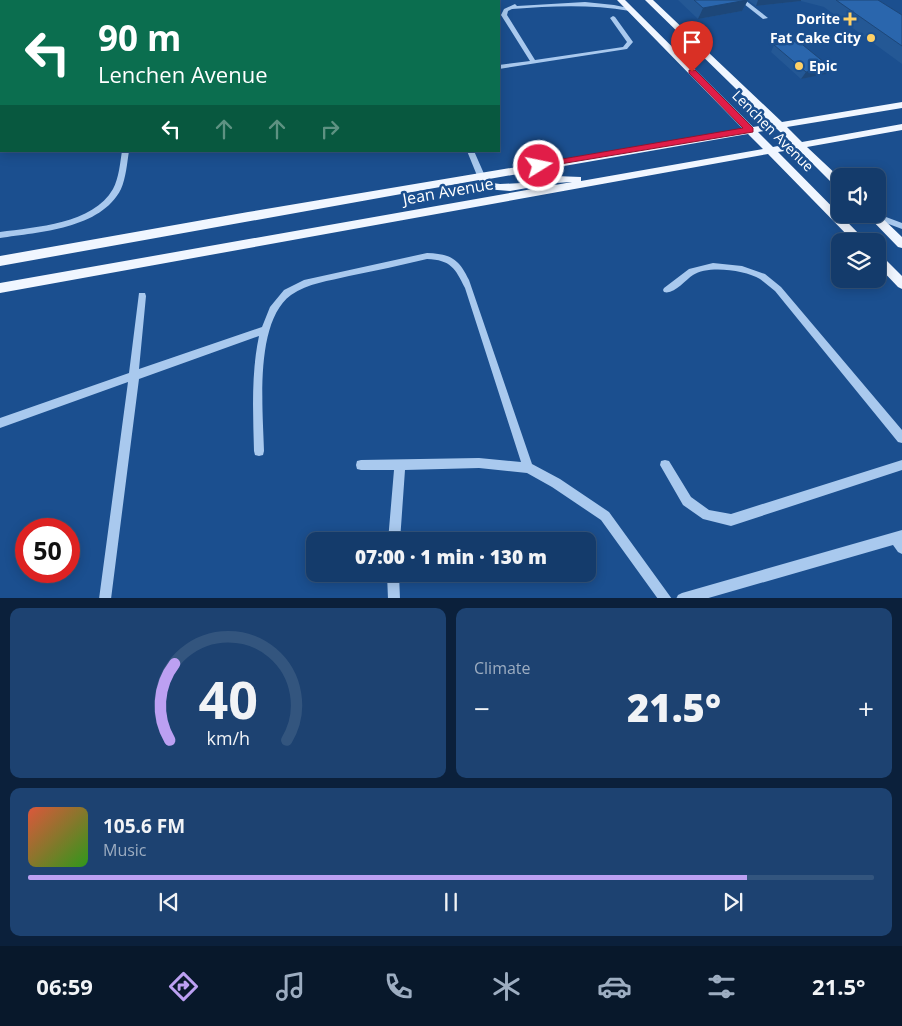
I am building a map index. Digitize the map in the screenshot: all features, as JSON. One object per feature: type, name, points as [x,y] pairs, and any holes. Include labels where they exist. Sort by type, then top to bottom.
[{"type":"main road","name":"Lenchen Avenue","points":[[621,0],[852,233]]},
{"type":"main road","name":"Lenchen Avenue","points":[[651,1],[831,175]]},
{"type":"main road","name":"Jean Avenue","points":[[0,261],[482,176],[902,105]]},
{"type":"main road","name":"Jean Avenue","points":[[0,288],[902,127]]},
{"type":"main road","points":[[482,176],[489,186],[500,188],[559,178],[588,182]]},
{"type":"main road","points":[[881,223],[902,244]]},
{"type":"main road","points":[[886,267],[902,284]]},
{"type":"street","points":[[534,62],[504,15],[504,11],[538,0]]},
{"type":"street","points":[[742,0],[765,18]]},
{"type":"street","points":[[510,8],[588,1],[630,9]]},
{"type":"street","points":[[500,67],[625,48],[628,45],[629,39],[613,18]]},
{"type":"street","points":[[0,235],[59,225],[94,212],[111,198],[117,189],[126,152]]},
{"type":"street","points":[[470,152],[482,176]]},
{"type":"street","points":[[886,220],[902,226]]},
{"type":"street","points":[[258,451],[258,350],[264,330],[278,302],[287,291],[296,286],[427,256],[446,257],[453,260],[460,268],[469,288],[528,468]]},
{"type":"street","points":[[667,290],[692,271],[713,266],[742,269],[762,276],[778,289],[902,438]]},
{"type":"street","points":[[105,598],[134,376],[142,296]]},
{"type":"street","points":[[0,423],[264,330]]},
{"type":"street","points":[[361,465],[479,463],[528,468],[556,483],[604,516],[666,598]]},
{"type":"street","points":[[395,532],[400,465]]},
{"type":"street","points":[[664,465],[687,501],[706,515],[731,520],[902,465]]},
{"type":"street","points":[[682,598],[900,540]]},
{"type":"street","points":[[393,582],[394,598]]},
{"type":"building","points":[[694,0],[747,0],[703,8]]},
{"type":"building","points":[[836,0],[878,0],[902,15],[902,46]]},
{"type":"building","points":[[798,41],[830,67],[806,72],[774,45]]},
{"type":"place","name":"Dorite","points":[[850,19]]},
{"type":"place","name":"Fat Cake City","points":[[871,38]]},
{"type":"place","name":"Epic","points":[[799,66]]},
{"type":"route","points":[[539,166],[750,130],[692,72]]}]
